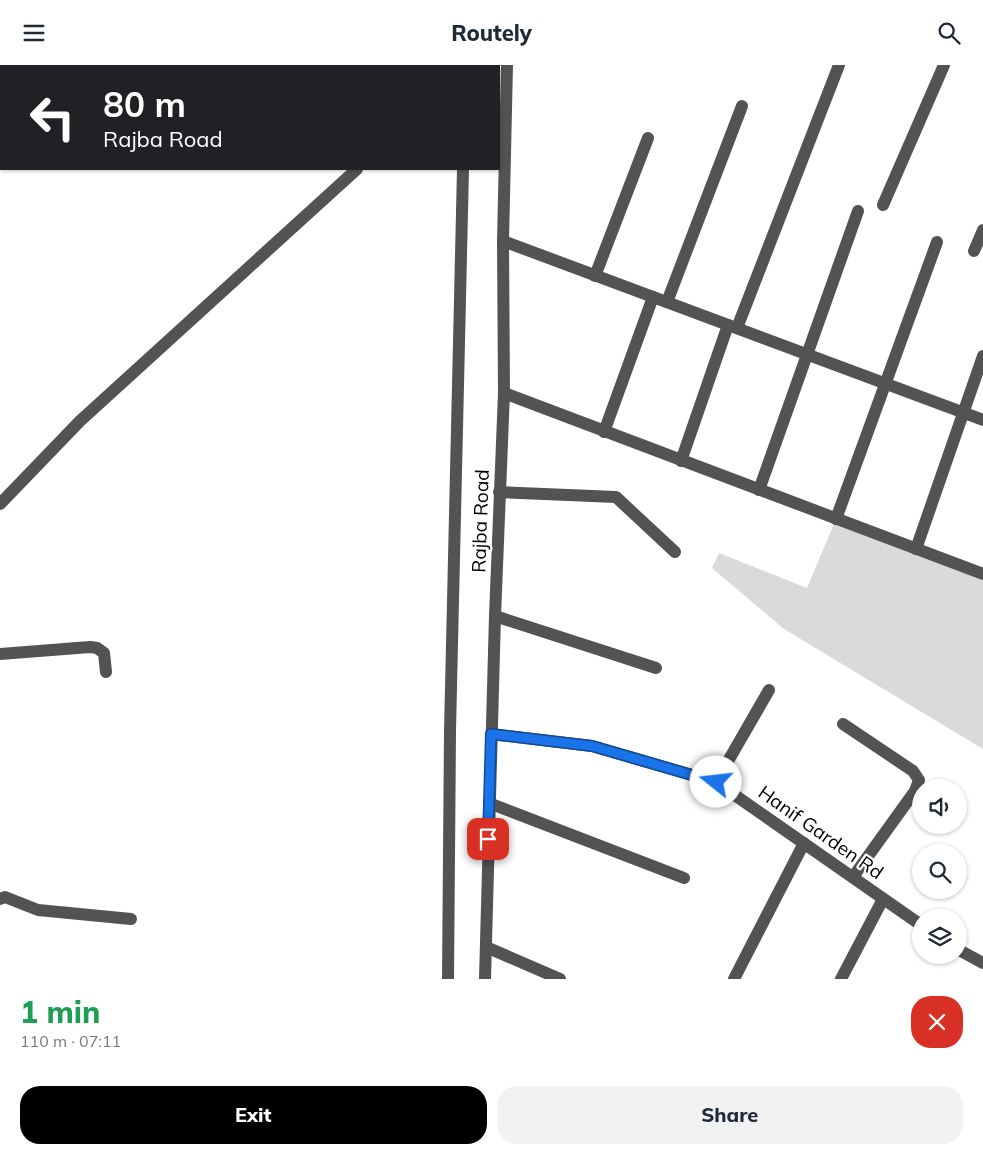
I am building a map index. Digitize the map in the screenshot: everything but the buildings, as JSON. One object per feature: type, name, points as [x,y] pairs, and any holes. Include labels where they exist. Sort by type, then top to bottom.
[{"type":"street","name":"Rajba Road","points":[[485,979],[491,734],[504,393],[502,93],[507,65]]},
{"type":"street","points":[[680,461],[732,327],[839,65]]},
{"type":"street","points":[[883,205],[944,65]]},
{"type":"street","points":[[667,302],[742,106]]},
{"type":"street","points":[[595,276],[648,138]]},
{"type":"street","points":[[0,504],[80,421],[356,170]]},
{"type":"street","name":"Rajba Road","points":[[448,979],[450,731],[464,170]]},
{"type":"street","points":[[759,490],[858,211]]},
{"type":"street","points":[[974,251],[983,230]]},
{"type":"street","points":[[503,241],[983,420]]},
{"type":"street","points":[[836,519],[937,242]]},
{"type":"street","points":[[604,432],[653,297]]},
{"type":"street","points":[[916,549],[983,356]]},
{"type":"street","points":[[504,393],[983,574]]},
{"type":"street","points":[[499,492],[616,497],[675,552]]},
{"type":"street","points":[[495,616],[656,668]]},
{"type":"street","points":[[0,654],[98,648],[104,653],[106,672]]},
{"type":"street","points":[[716,782],[769,690]]},
{"type":"street","points":[[843,724],[912,771],[919,780],[915,791],[852,877]]},
{"type":"street","name":"Hanif Garden Rd","points":[[491,734],[592,746],[716,782],[912,919]]},
{"type":"street","points":[[489,803],[684,878]]},
{"type":"street","points":[[734,979],[804,843]]},
{"type":"street","points":[[0,899],[5,897],[38,910],[131,919]]},
{"type":"street","points":[[841,979],[883,899]]},
{"type":"street","points":[[486,947],[560,979]]},
{"type":"street","points":[[967,954],[983,963]]},
{"type":"shaded area","points":[[836,519],[983,574],[983,749],[784,629],[712,568],[719,553],[807,588]]},
{"type":"route","points":[[488,839],[491,734],[592,746],[716,782]]}]
